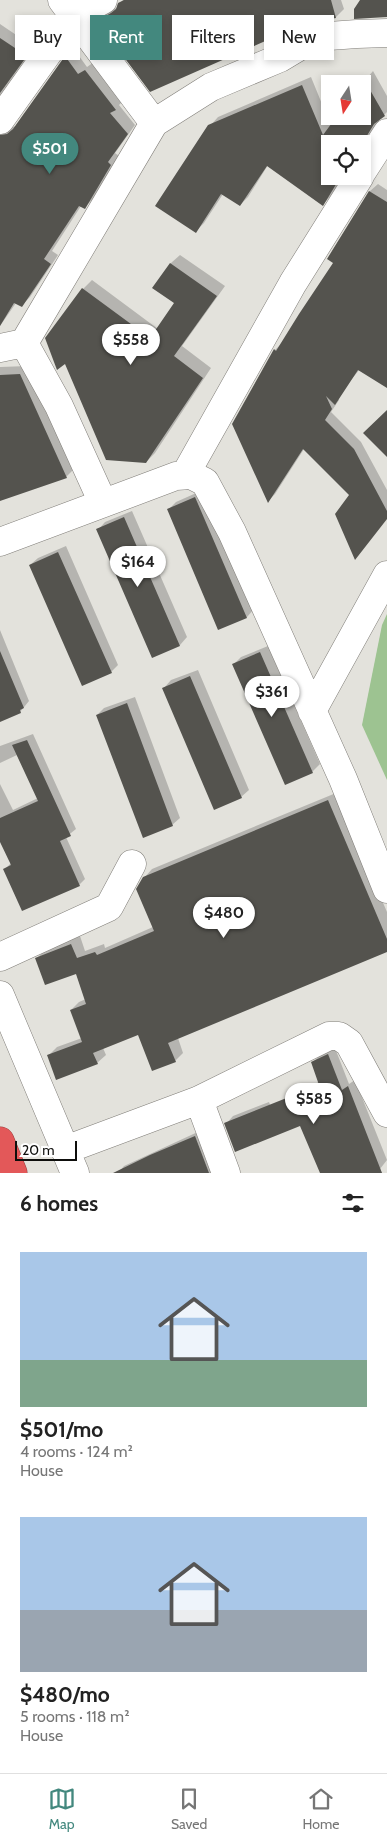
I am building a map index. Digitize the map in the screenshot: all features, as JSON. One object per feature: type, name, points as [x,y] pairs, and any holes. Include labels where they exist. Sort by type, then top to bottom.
[{"type":"highway","points":[[0,1141],[14,1173]]},
{"type":"street","points":[[0,120],[69,8],[103,0]]},
{"type":"street","points":[[69,8],[154,124]]},
{"type":"street","points":[[102,503],[59,406],[12,346],[154,124],[211,87],[280,58],[315,37],[387,33]]},
{"type":"street","points":[[371,158],[387,133]]},
{"type":"street","points":[[185,475],[293,283],[354,185]]},
{"type":"street","points":[[0,542],[176,476],[191,475],[205,482],[227,523],[343,780],[387,889]]},
{"type":"street","points":[[312,711],[387,575]]},
{"type":"street","points":[[0,957],[109,907],[132,864]]},
{"type":"street","points":[[0,995],[70,1161],[328,1036],[339,1036],[349,1043],[387,1114]]},
{"type":"street","points":[[199,1100],[226,1173]]},
{"type":"green space","points":[[387,614],[387,780],[362,725],[382,625]]},
{"type":"building","points":[[124,0],[331,0],[336,18],[334,18],[334,15],[264,15],[264,42],[254,46],[254,15],[172,15],[172,60],[222,60],[150,92],[126,60],[162,60],[162,15],[108,15],[116,9],[118,3]]},
{"type":"building","points":[[360,0],[387,0],[387,17],[354,19],[354,9]]},
{"type":"building","points":[[0,38],[15,48],[15,60],[24,60],[0,93]]},
{"type":"building","points":[[62,60],[68,60],[78,74],[85,70],[116,110],[110,113],[128,134],[108,162],[111,165],[85,209],[79,206],[44,259],[51,264],[22,307],[14,303],[0,326],[0,135],[7,134],[13,129]]},
{"type":"building","points":[[302,85],[323,135],[321,135],[321,185],[336,185],[323,206],[267,166],[240,206],[221,194],[196,233],[155,206],[208,125]]},
{"type":"building","points":[[371,92],[385,116],[374,124],[367,135],[323,135],[330,125],[371,125]]},
{"type":"building","points":[[369,191],[387,202],[387,388],[358,370],[335,405],[326,396],[332,409],[325,420],[354,449],[387,511],[387,519],[355,560],[335,514],[349,495],[303,449],[268,503],[232,424],[274,349],[276,351],[333,263],[327,259]]},
{"type":"building","points":[[170,263],[217,296],[174,356],[203,378],[146,463],[106,460],[65,364],[57,370],[45,338],[82,288],[150,338],[174,303],[152,288]]},
{"type":"building","points":[[20,374],[67,478],[0,501],[0,375]]},
{"type":"building","points":[[387,410],[387,457],[363,433]]},
{"type":"building","points":[[195,497],[247,618],[218,630],[167,509]]},
{"type":"building","points":[[124,517],[180,646],[152,658],[96,529]]},
{"type":"building","points":[[58,552],[112,673],[82,686],[29,565]]},
{"type":"building","points":[[0,651],[24,708],[20,710],[21,713],[0,722]]},
{"type":"building","points":[[260,652],[313,773],[285,785],[232,664]]},
{"type":"building","points":[[190,676],[242,798],[214,810],[162,688]]},
{"type":"building","points":[[127,703],[173,826],[143,838],[96,715]]},
{"type":"building","points":[[27,740],[71,836],[60,841],[80,886],[22,911],[3,869],[11,865],[0,842],[0,818],[38,801],[12,745]]},
{"type":"building","points":[[328,800],[387,939],[387,952],[168,1043],[176,1062],[152,1071],[138,1035],[93,1053],[98,1064],[56,1080],[47,1055],[82,1042],[70,1010],[86,1004],[76,974],[45,985],[35,958],[71,944],[77,958],[95,952],[97,955],[154,931],[136,889],[143,877]]},
{"type":"building","points":[[328,1054],[342,1090],[348,1086],[382,1173],[320,1173],[300,1126],[235,1152],[224,1123],[319,1085],[311,1062]]},
{"type":"building","points":[[195,1136],[209,1173],[113,1173],[150,1155]]}]
